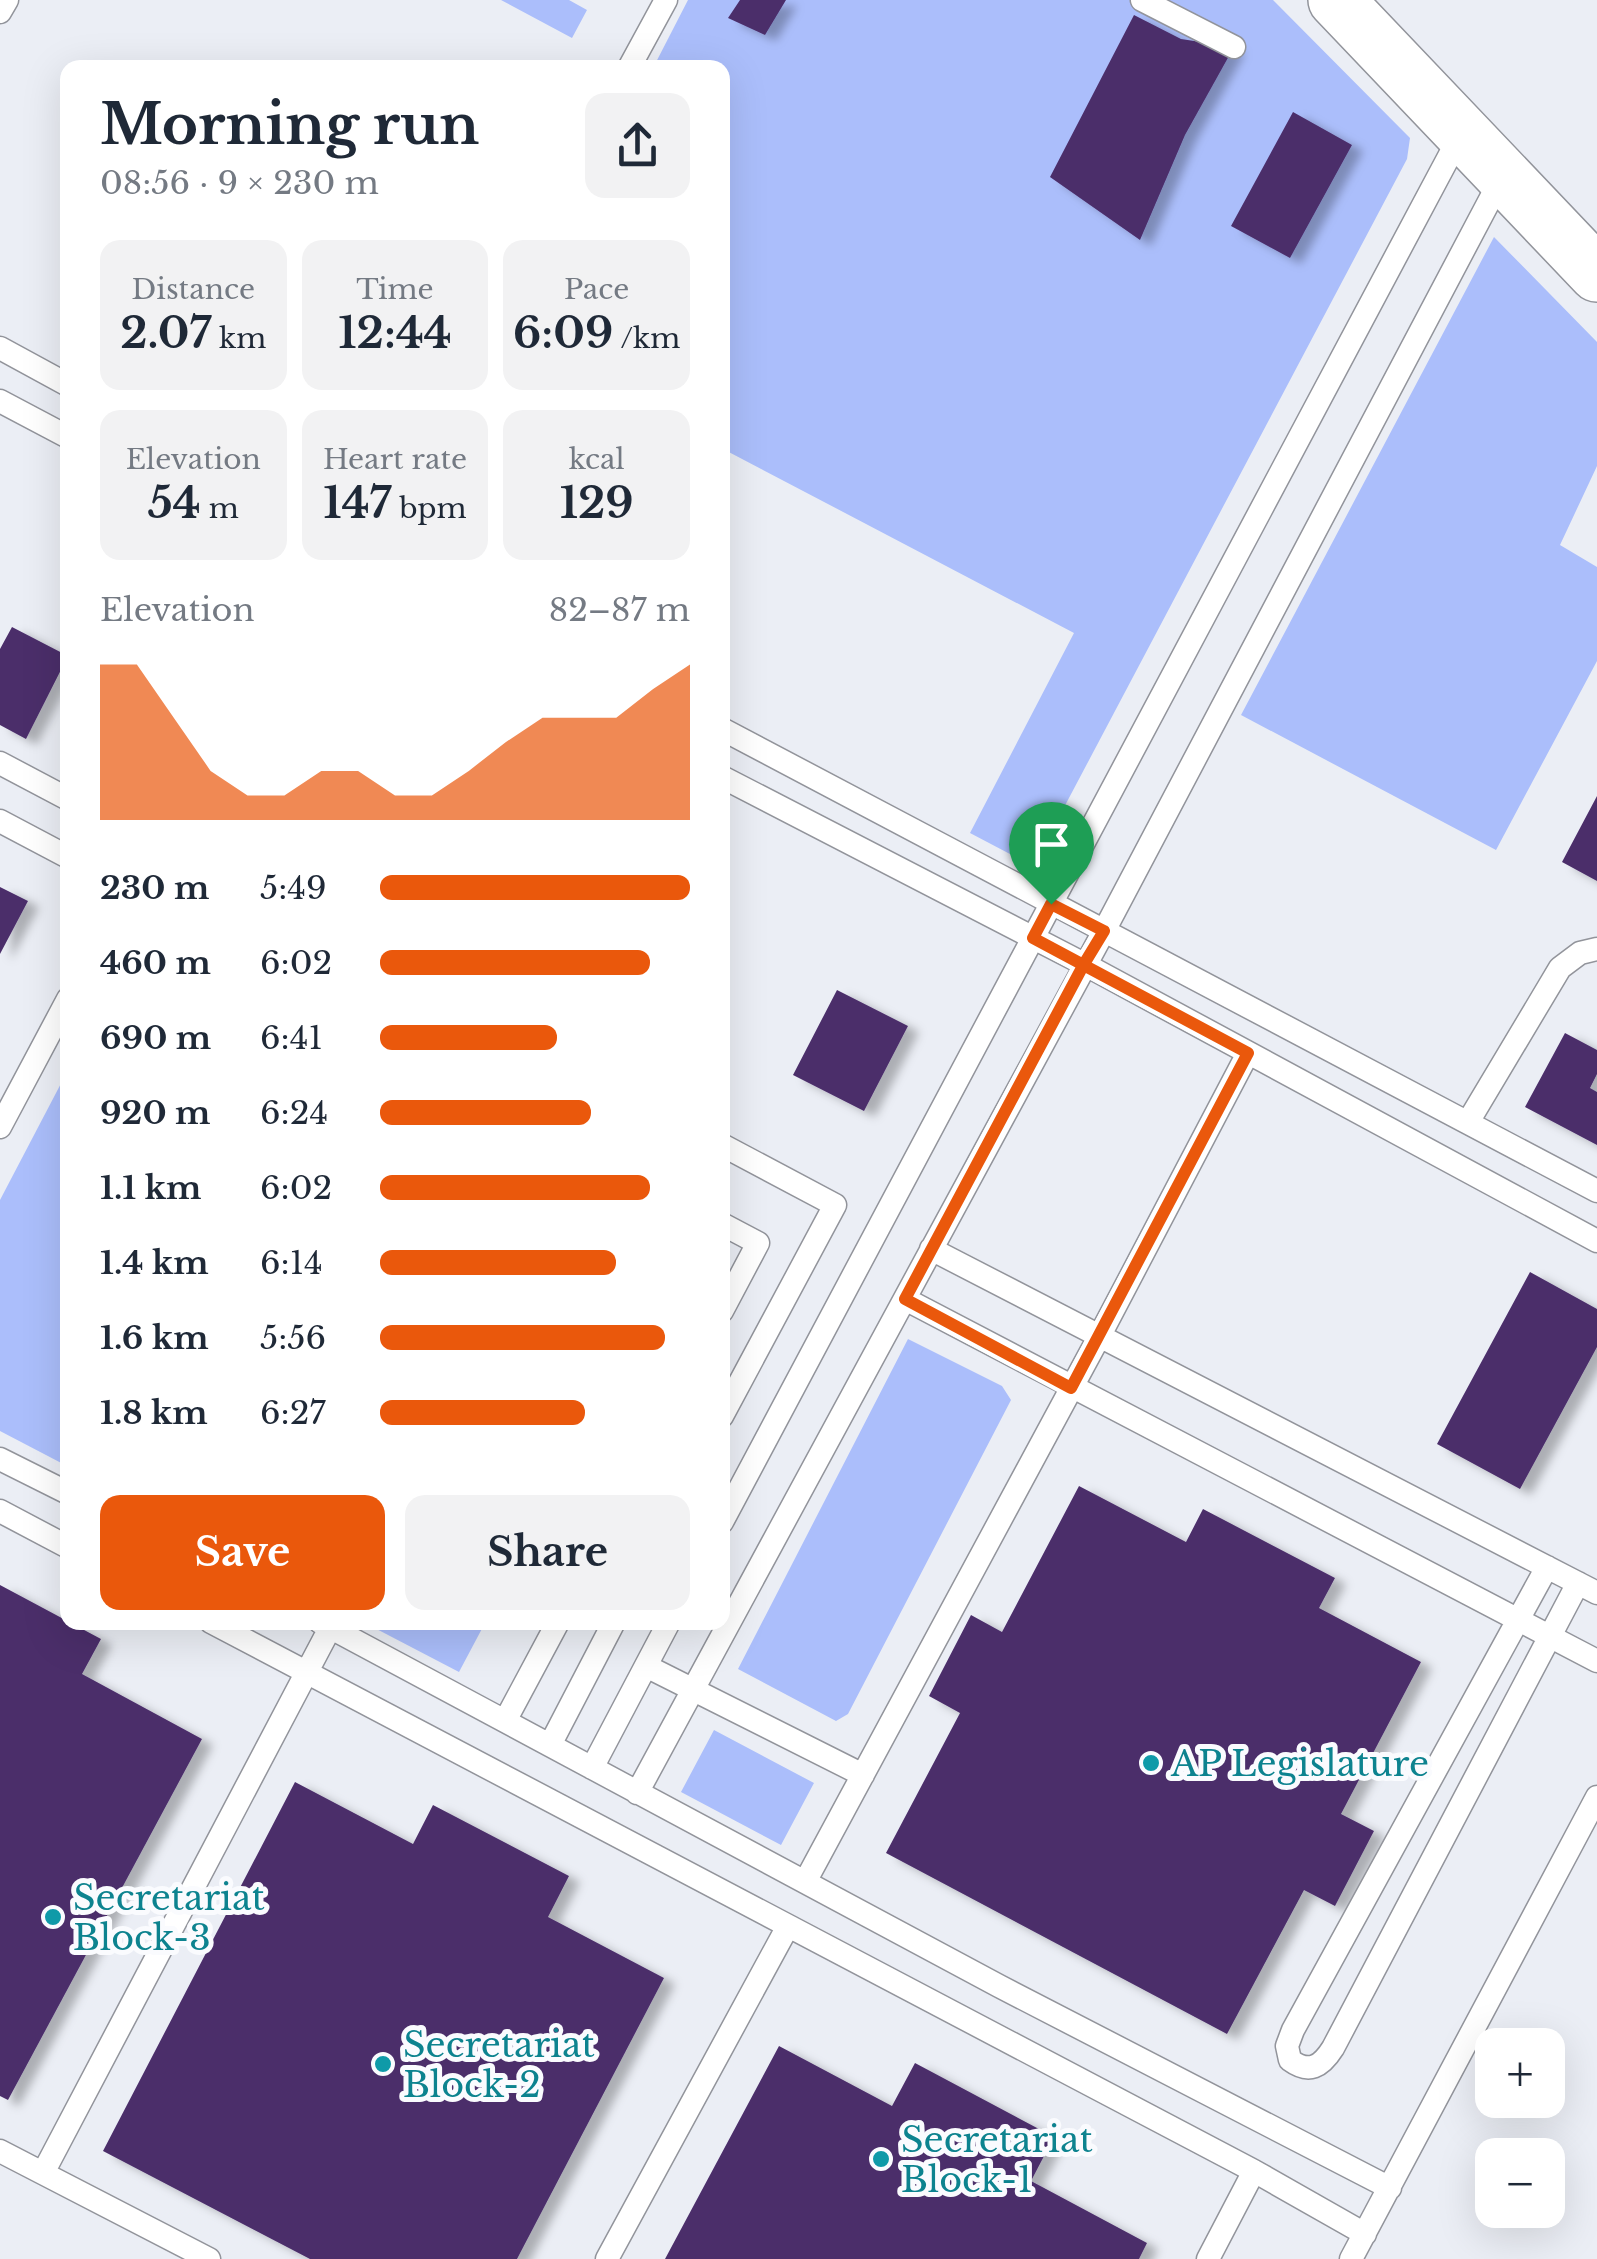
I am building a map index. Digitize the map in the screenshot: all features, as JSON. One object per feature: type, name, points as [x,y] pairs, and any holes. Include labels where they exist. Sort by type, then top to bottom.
[{"type":"street","points":[[1336,0],[1597,274]]},
{"type":"lane","points":[[0,12],[6,0]]},
{"type":"lane","points":[[633,60],[666,0]]},
{"type":"lane","points":[[1142,0],[1234,47]]},
{"type":"lane","points":[[730,1507],[1461,133]]},
{"type":"lane","points":[[730,1622],[1104,931],[1502,176]]},
{"type":"lane","points":[[0,348],[60,382]]},
{"type":"lane","points":[[0,401],[60,433]]},
{"type":"lane","points":[[730,733],[1597,1191]]},
{"type":"lane","points":[[0,763],[60,794]]},
{"type":"lane","points":[[730,781],[1084,964],[1597,1240]]},
{"type":"lane","points":[[0,822],[60,853]]},
{"type":"lane","points":[[1468,1122],[1560,968],[1580,953],[1597,949]]},
{"type":"lane","points":[[0,1127],[60,1014]]},
{"type":"lane","points":[[804,1882],[1248,1053]]},
{"type":"lane","points":[[730,1149],[835,1205],[730,1401]]},
{"type":"lane","points":[[730,1228],[758,1244],[730,1297]]},
{"type":"lane","points":[[931,1249],[1588,1588],[1550,1638],[1333,2048],[1324,2062],[1312,2069],[1300,2067],[1290,2060],[1287,2046],[1293,2030],[1546,1567]]},
{"type":"lane","points":[[905,1299],[1597,1661]]},
{"type":"lane","points":[[0,1458],[60,1489]]},
{"type":"lane","points":[[0,1511],[60,1543]]},
{"type":"lane","points":[[226,1630],[1254,2171],[1365,2234]]},
{"type":"lane","points":[[43,2173],[306,1673],[323,1630]]},
{"type":"lane","points":[[334,1630],[804,1882],[1390,2188]]},
{"type":"lane","points":[[505,1721],[554,1630]]},
{"type":"lane","points":[[550,1745],[610,1630]]},
{"type":"lane","points":[[592,1768],[665,1630]]},
{"type":"lane","points":[[637,1792],[726,1630]]},
{"type":"lane","points":[[646,1666],[862,1774]]},
{"type":"lane","points":[[1352,2259],[1597,1797]]},
{"type":"lane","points":[[607,2259],[788,1926]]},
{"type":"lane","points":[[0,2150],[210,2259]]},
{"type":"lane","points":[[1208,2259],[1254,2171]]},
{"type":"shaded area","points":[[501,0],[569,0],[587,10],[572,38]]},
{"type":"shaded area","points":[[688,0],[1273,0],[1410,138],[1407,159],[1033,866],[970,833],[1074,633],[730,453],[730,60],[657,60]]},
{"type":"shaded area","points":[[1494,237],[1597,342],[1597,466],[1560,545],[1597,567],[1597,661],[1496,850],[1241,715]]},
{"type":"shaded area","points":[[60,1085],[60,1462],[0,1431],[0,1200]]},
{"type":"shaded area","points":[[908,1339],[1002,1386],[1011,1400],[848,1714],[836,1721],[738,1669]]},
{"type":"shaded area","points":[[378,1630],[481,1630],[459,1672]]},
{"type":"shaded area","points":[[714,1730],[814,1783],[781,1845],[681,1792]]},
{"type":"building","points":[[740,0],[786,0],[765,35],[728,18]]},
{"type":"building","points":[[1134,15],[1181,39],[1234,47],[1185,135],[1140,240],[1050,177]]},
{"type":"building","points":[[1293,112],[1352,145],[1290,258],[1231,226]]},
{"type":"building","points":[[12,627],[60,652],[60,672],[26,739],[0,725],[0,649]]},
{"type":"building","points":[[1597,796],[1597,881],[1562,862]]},
{"type":"building","points":[[0,887],[28,901],[0,954]]},
{"type":"building","points":[[837,990],[908,1026],[864,1111],[793,1075]]},
{"type":"building","points":[[1565,1033],[1597,1050],[1597,1074],[1590,1088],[1597,1092],[1597,1145],[1525,1107]]},
{"type":"building","points":[[1530,1272],[1597,1309],[1597,1347],[1520,1489],[1437,1444]]},
{"type":"building","name":"AP Legislature","points":[[1079,1486],[1186,1542],[1203,1509],[1335,1578],[1319,1608],[1421,1662],[1341,1814],[1374,1831],[1335,1906],[1304,1890],[1227,2034],[886,1853],[960,1713],[929,1696],[971,1615],[1002,1632]]},
{"type":"building","name":"Secretariat Block-3","points":[[0,1585],[60,1617],[60,1630],[84,1630],[101,1639],[82,1674],[202,1739],[8,2100],[0,2096]]},
{"type":"building","name":"Secretariat Block-2","points":[[295,1782],[413,1844],[433,1805],[569,1876],[548,1917],[664,1978],[517,2259],[310,2259],[103,2151]]},
{"type":"building","name":"Secretariat Block-1","points":[[779,2046],[892,2106],[915,2063],[1054,2137],[1031,2181],[1147,2243],[1139,2259],[665,2259]]},
{"type":"place","name":"AP Legislature","points":[[1151,1763]]},
{"type":"place","name":"Secretariat Block-3","points":[[53,1917]]},
{"type":"place","name":"Secretariat Block-2","points":[[383,2064]]},
{"type":"place","name":"Secretariat Block-1","points":[[881,2159]]},
{"type":"route","points":[[1051,904],[1033,938],[1084,964],[1248,1053],[1071,1388],[905,1299],[1084,964],[1104,931],[1051,904]]}]
